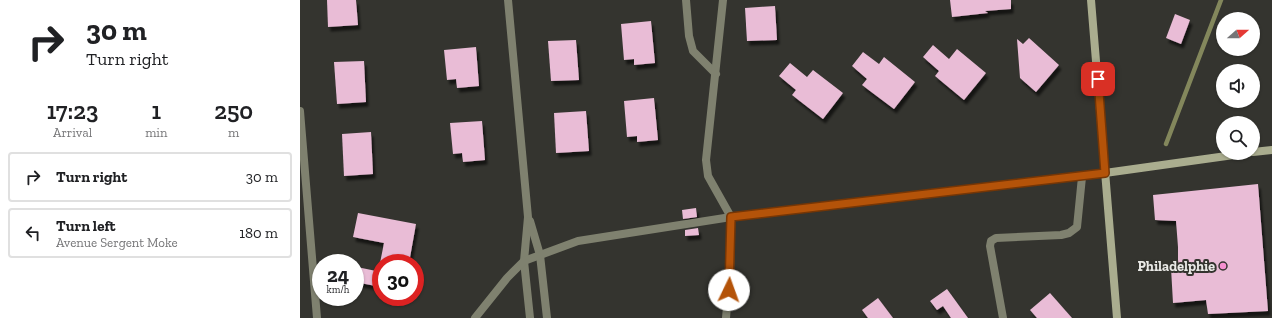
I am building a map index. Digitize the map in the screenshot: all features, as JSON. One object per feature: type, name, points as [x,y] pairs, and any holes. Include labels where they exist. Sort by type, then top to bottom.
[{"type":"main road","points":[[1091,0],[1117,318]]},
{"type":"main road","points":[[1260,151],[1272,150]]},
{"type":"main road","points":[[1105,173],[1216,157]]},
{"type":"street","points":[[508,0],[528,217],[524,261],[530,318]]},
{"type":"street","points":[[686,0],[689,36],[693,51],[716,74]]},
{"type":"street","points":[[723,0],[706,160],[708,176],[731,217],[730,270],[726,318]]},
{"type":"street","points":[[300,110],[317,318]]},
{"type":"street","points":[[476,318],[507,278],[524,261],[578,241],[731,217],[1082,177],[1105,173]]},
{"type":"street","points":[[1003,318],[990,246],[991,241],[996,238],[1061,235],[1069,233],[1077,227],[1082,177]]},
{"type":"street","points":[[528,217],[540,255],[547,318]]},
{"type":"building","points":[[327,0],[356,0],[358,25],[328,27]]},
{"type":"building","points":[[950,0],[1011,0],[1011,9],[985,11],[988,13],[952,17]]},
{"type":"building","points":[[775,6],[777,40],[747,41],[745,8]]},
{"type":"building","points":[[1175,14],[1190,20],[1181,44],[1166,38]]},
{"type":"building","points":[[651,21],[655,63],[634,65],[634,59],[624,60],[621,24]]},
{"type":"building","points":[[1029,38],[1059,65],[1036,92],[1020,78],[1017,39],[1023,44]]},
{"type":"building","points":[[576,40],[579,80],[551,81],[548,41]]},
{"type":"building","points":[[933,45],[949,59],[957,49],[986,73],[964,100],[935,76],[939,71],[923,57]]},
{"type":"building","points":[[476,47],[479,86],[457,88],[456,79],[447,80],[444,50]]},
{"type":"building","points":[[863,52],[879,64],[884,57],[915,82],[894,109],[862,85],[867,79],[852,66]]},
{"type":"building","points":[[364,61],[366,102],[337,104],[334,62]]},
{"type":"building","points":[[790,63],[807,77],[813,70],[843,93],[823,119],[792,95],[796,90],[779,76]]},
{"type":"building","points":[[654,98],[658,140],[637,142],[637,136],[627,137],[624,101]]},
{"type":"building","points":[[586,111],[589,151],[556,153],[554,113]]},
{"type":"building","points":[[482,121],[485,160],[463,162],[462,153],[453,154],[450,123]]},
{"type":"building","points":[[371,132],[373,174],[344,176],[342,134]]},
{"type":"building","points":[[1258,184],[1268,311],[1208,314],[1206,300],[1173,303],[1171,268],[1178,268],[1176,221],[1155,220],[1153,195]]},
{"type":"building","points":[[696,208],[697,217],[683,219],[682,210]]},
{"type":"building","points":[[358,213],[416,224],[411,254],[382,254],[384,243],[353,237]]},
{"type":"building","points":[[698,228],[699,235],[685,236],[685,230]]},
{"type":"building","points":[[364,268],[372,270],[372,285],[364,284]]},
{"type":"building","points":[[947,289],[968,318],[951,318],[943,306],[937,310],[930,301]]},
{"type":"building","points":[[1050,293],[1072,318],[1037,318],[1030,310]]},
{"type":"building","points":[[878,298],[893,318],[868,318],[862,310]]},
{"type":"waterway","points":[[1166,144],[1221,0]]},
{"type":"place","name":"Philadelphie","points":[[1223,266]]},
{"type":"route","points":[[729,290],[731,217],[1082,177],[1105,173],[1098,79]]}]
